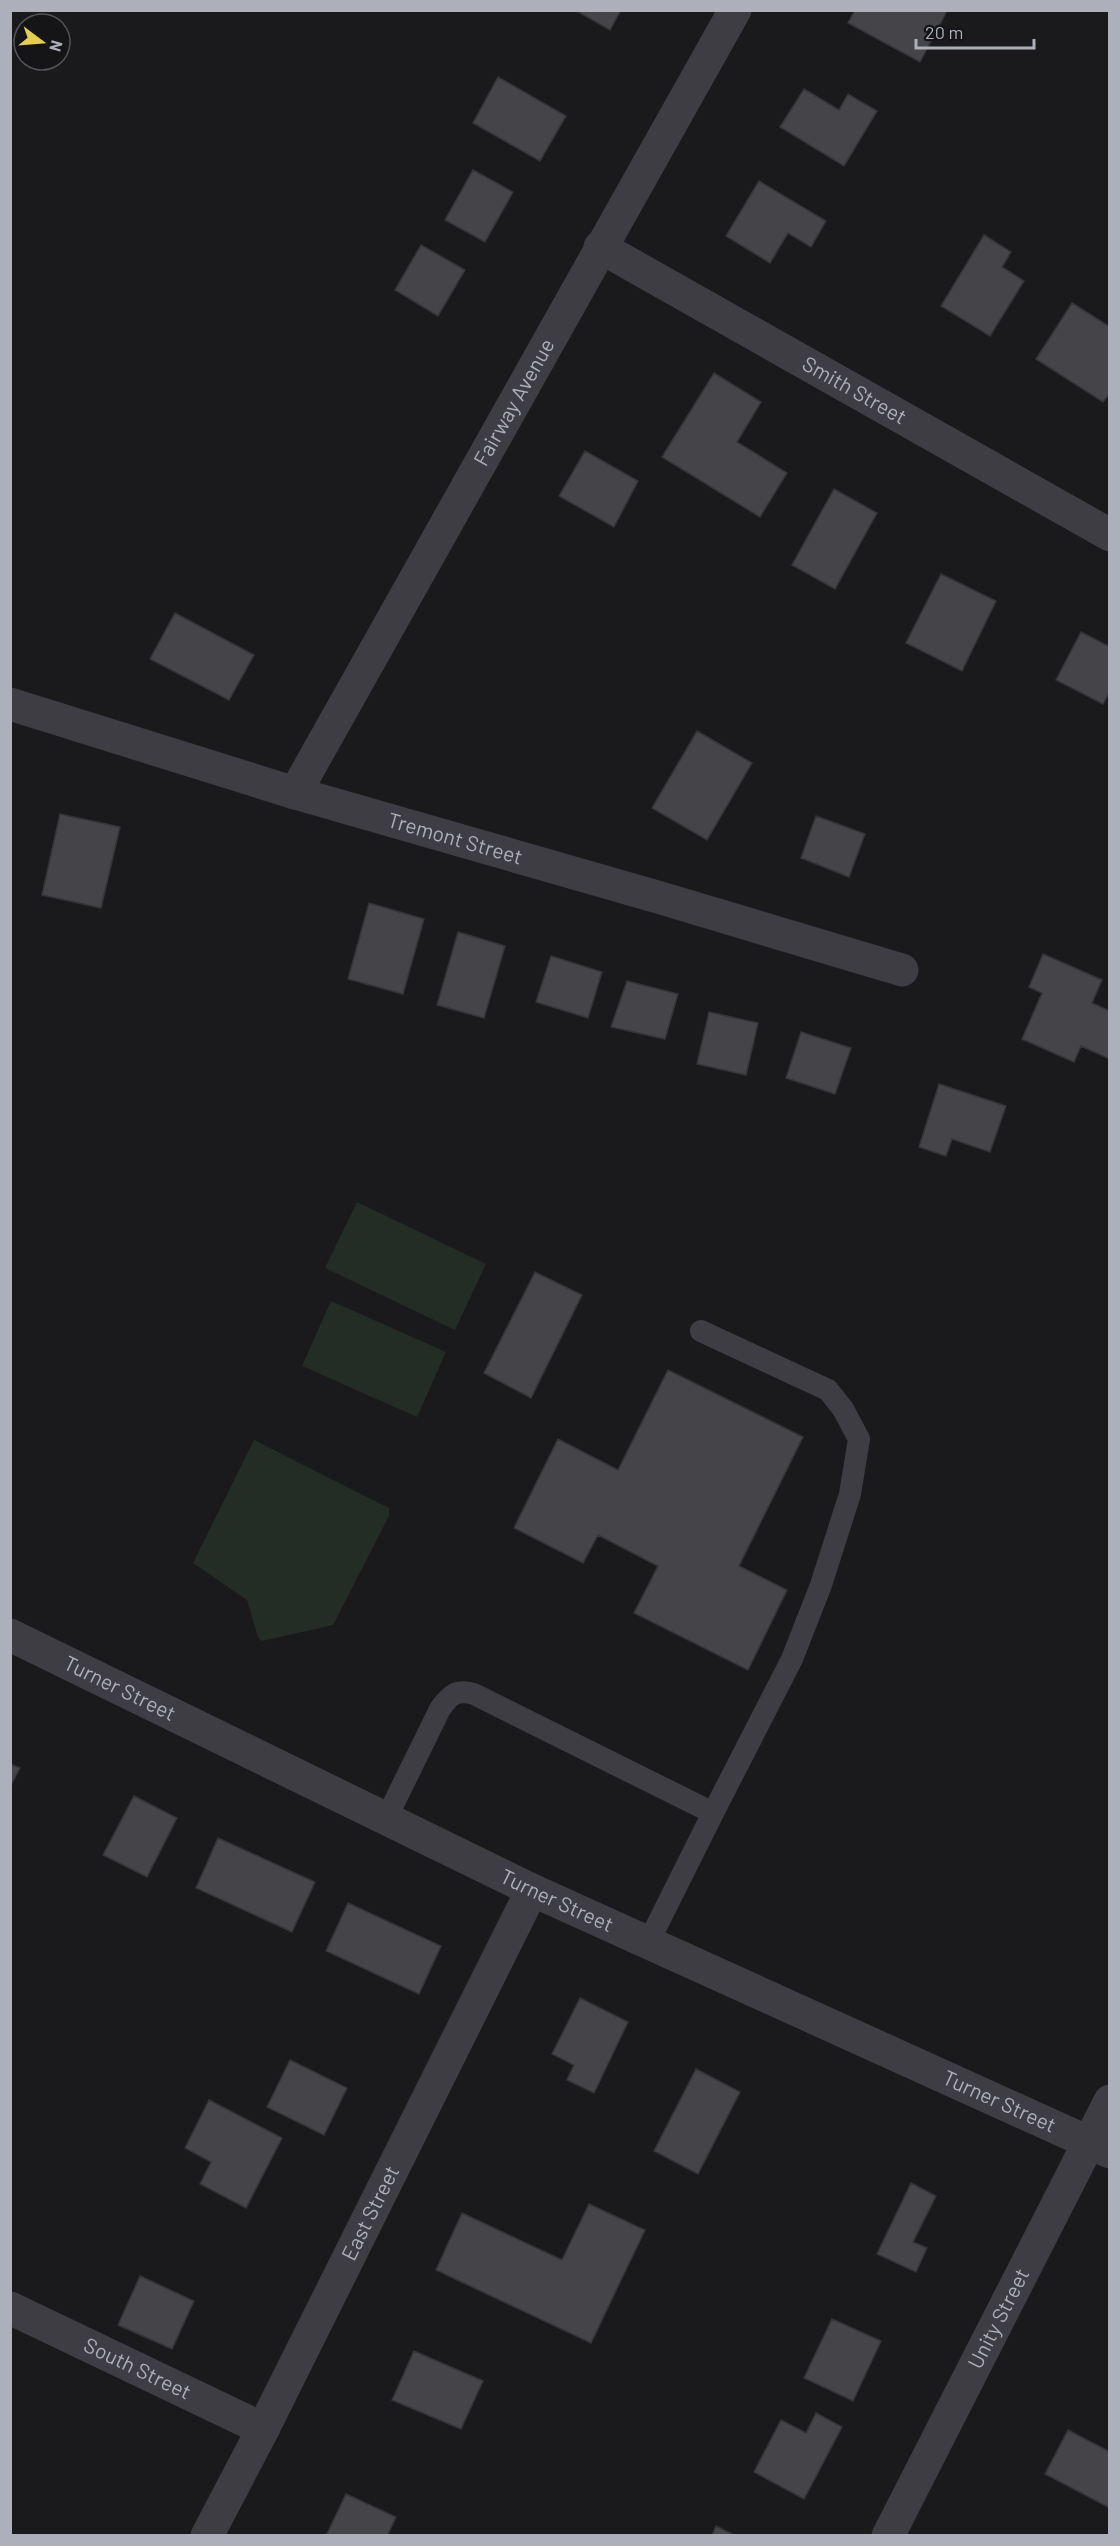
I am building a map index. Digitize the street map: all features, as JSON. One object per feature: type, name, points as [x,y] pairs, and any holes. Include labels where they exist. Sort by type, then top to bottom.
[{"type":"street","name":"Fairway Avenue","points":[[295,793],[735,10]]},
{"type":"street","name":"Smith Street","points":[[600,247],[1110,535]]},
{"type":"street","name":"Tremont Street","points":[[10,704],[295,793],[902,970]]},
{"type":"street","name":"Turner Street","points":[[10,1635],[532,1890],[1098,2148]]},
{"type":"street","name":"East Street","points":[[207,2535],[263,2428],[532,1890]]},
{"type":"street","name":"Unity Street","points":[[888,2535],[1098,2148],[1110,2101]]},
{"type":"street","name":"South Street","points":[[10,2308],[263,2428]]},
{"type":"lane","points":[[648,1943],[792,1659],[821,1585],[850,1494],[859,1439],[843,1409],[828,1390],[701,1331]]},
{"type":"lane","points":[[386,1819],[440,1709],[450,1694],[463,1691],[474,1694],[712,1813]]},
{"type":"shaded area","points":[[357,1202],[486,1264],[455,1330],[325,1268]]},
{"type":"shaded area","points":[[331,1301],[446,1352],[417,1417],[302,1366]]},
{"type":"shaded area","points":[[254,1440],[389,1508],[389,1516],[333,1625],[262,1641],[258,1637],[247,1600],[193,1563]]},
{"type":"building","points":[[575,10],[621,10],[610,30]]},
{"type":"building","points":[[855,10],[947,11],[920,62],[848,23]]},
{"type":"building","points":[[498,77],[566,116],[540,161],[473,123]]},
{"type":"building","points":[[804,89],[839,110],[848,94],[877,111],[844,166],[780,127]]},
{"type":"building","points":[[473,170],[513,192],[485,242],[445,220]]},
{"type":"building","points":[[759,181],[826,221],[811,247],[788,233],[770,263],[726,236]]},
{"type":"building","points":[[984,235],[1011,252],[1002,267],[1024,281],[990,336],[941,306]]},
{"type":"building","points":[[421,245],[465,270],[438,316],[395,290]]},
{"type":"building","points":[[1072,303],[1110,327],[1110,393],[1103,402],[1036,359]]},
{"type":"building","points":[[714,373],[761,402],[737,442],[787,473],[760,517],[662,457]]},
{"type":"building","points":[[585,451],[638,481],[614,527],[559,496]]},
{"type":"building","points":[[834,489],[877,513],[835,589],[792,565]]},
{"type":"building","points":[[941,574],[996,601],[962,671],[906,643]]},
{"type":"building","points":[[175,613],[254,655],[229,700],[150,659]]},
{"type":"building","points":[[1081,632],[1110,647],[1110,691],[1103,704],[1056,680]]},
{"type":"building","points":[[697,731],[752,763],[707,840],[652,808]]},
{"type":"building","points":[[60,814],[120,827],[101,908],[42,895]]},
{"type":"building","points":[[816,816],[865,834],[849,877],[801,858]]},
{"type":"building","points":[[369,903],[424,919],[403,994],[348,979]]},
{"type":"building","points":[[458,932],[505,946],[484,1018],[437,1005]]},
{"type":"building","points":[[1043,954],[1102,980],[1092,1003],[1110,1011],[1110,1059],[1081,1046],[1074,1062],[1022,1039],[1042,993],[1029,987]]},
{"type":"building","points":[[551,956],[602,972],[588,1018],[536,1002]]},
{"type":"building","points":[[627,981],[678,994],[665,1039],[611,1027]]},
{"type":"building","points":[[709,1012],[758,1023],[746,1075],[697,1064]]},
{"type":"building","points":[[801,1032],[851,1048],[835,1094],[786,1078]]},
{"type":"building","points":[[939,1084],[1006,1106],[990,1152],[952,1139],[946,1156],[919,1147]]},
{"type":"building","points":[[535,1272],[582,1295],[531,1398],[484,1373]]},
{"type":"building","points":[[668,1370],[803,1437],[739,1566],[787,1590],[748,1670],[634,1613],[658,1566],[598,1535],[583,1563],[514,1528],[558,1439],[618,1470]]},
{"type":"building","points":[[10,1764],[20,1768],[10,1787]]},
{"type":"building","points":[[134,1796],[177,1818],[147,1877],[103,1855]]},
{"type":"building","points":[[218,1838],[315,1882],[292,1932],[196,1888]]},
{"type":"building","points":[[348,1903],[441,1946],[419,1994],[326,1951]]},
{"type":"building","points":[[580,1998],[628,2022],[594,2093],[567,2080],[574,2065],[552,2054]]},
{"type":"building","points":[[290,2060],[347,2088],[324,2135],[267,2107]]},
{"type":"building","points":[[696,2069],[740,2092],[698,2174],[654,2151]]},
{"type":"building","points":[[209,2100],[282,2138],[246,2208],[200,2184],[211,2162],[185,2148]]},
{"type":"building","points":[[911,2183],[936,2196],[913,2242],[927,2248],[916,2272],[877,2254]]},
{"type":"building","points":[[589,2204],[645,2230],[591,2343],[436,2270],[462,2213],[562,2260]]},
{"type":"building","points":[[140,2276],[194,2301],[172,2349],[118,2325]]},
{"type":"building","points":[[832,2319],[881,2341],[853,2401],[804,2378]]},
{"type":"building","points":[[414,2351],[483,2381],[461,2429],[392,2400]]},
{"type":"building","points":[[816,2413],[842,2427],[804,2499],[754,2472],[781,2420],[806,2433]]},
{"type":"building","points":[[1068,2430],[1110,2452],[1110,2508],[1045,2474]]},
{"type":"building","points":[[346,2494],[396,2517],[387,2536],[326,2536]]},
{"type":"building","points":[[716,2526],[736,2536],[712,2536]]}]
